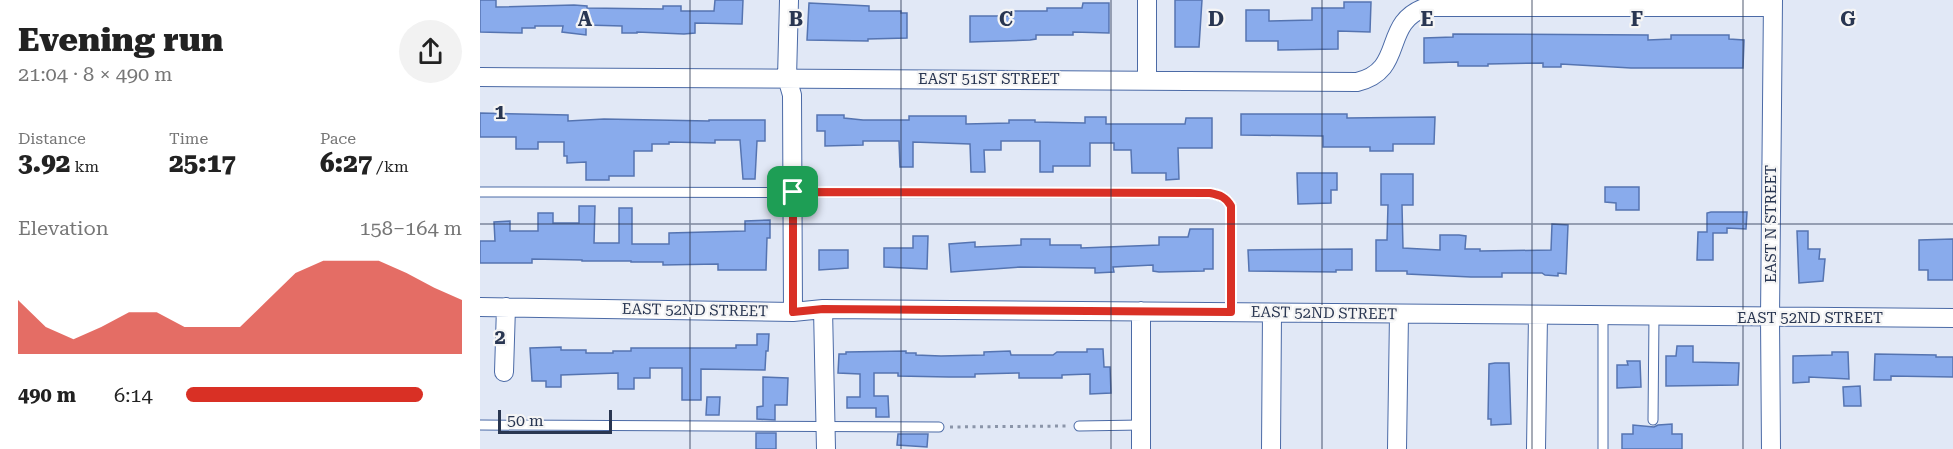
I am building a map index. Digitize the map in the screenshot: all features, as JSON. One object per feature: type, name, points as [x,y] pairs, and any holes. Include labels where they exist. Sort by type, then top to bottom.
[{"type":"street","points":[[789,0],[787,78],[792,95],[793,312]]},
{"type":"street","points":[[1147,0],[1147,80]]},
{"type":"street","name":"EAST 51ST STREET","points":[[480,77],[1360,81],[1382,69],[1388,61],[1399,29],[1406,19],[1414,11],[1427,7],[1459,3],[1773,4]]},
{"type":"street","name":"EAST N STREET","points":[[1772,449],[1770,318],[1773,4]]},
{"type":"street","name":"EAST 52ND STREET","points":[[480,307],[793,312],[823,309],[1953,318]]},
{"type":"street","points":[[504,372],[506,307]]},
{"type":"street","points":[[823,309],[826,449]]},
{"type":"street","points":[[1141,311],[1142,449]]},
{"type":"street","points":[[1271,449],[1272,313]]},
{"type":"street","points":[[1397,449],[1399,314]]},
{"type":"street","points":[[1536,449],[1538,315]]},
{"type":"lane","points":[[480,192],[1210,193],[1221,195],[1228,200],[1231,206],[1231,312]]},
{"type":"lane","points":[[1603,316],[1603,449]]},
{"type":"lane","points":[[1653,420],[1654,316]]},
{"type":"lane","points":[[480,425],[939,427]]},
{"type":"lane","points":[[1079,426],[1142,425]]},
{"type":"path","points":[[939,427],[1079,426]]},
{"type":"building","points":[[480,0],[496,0],[496,7],[574,5],[587,6],[587,8],[663,9],[663,6],[681,6],[681,11],[714,11],[715,0],[743,0],[742,24],[695,23],[695,33],[684,34],[622,33],[622,26],[586,25],[586,35],[562,32],[563,26],[522,28],[522,33],[480,32]]},
{"type":"building","points":[[1175,0],[1202,0],[1199,47],[1175,47]]},
{"type":"building","points":[[1344,2],[1371,2],[1370,32],[1338,31],[1338,49],[1278,50],[1278,41],[1246,41],[1246,10],[1269,10],[1269,21],[1312,20],[1312,8],[1344,8]]},
{"type":"building","points":[[809,3],[869,6],[869,11],[907,13],[907,38],[868,39],[868,41],[807,40]]},
{"type":"building","points":[[1083,3],[1109,3],[1109,33],[1073,32],[1073,35],[1036,35],[1036,39],[1030,40],[970,42],[970,16],[1009,16],[1009,11],[1082,8]]},
{"type":"building","points":[[1453,34],[1648,35],[1648,40],[1671,39],[1671,35],[1729,35],[1729,39],[1744,40],[1743,68],[1631,68],[1561,64],[1561,67],[1543,67],[1543,63],[1458,66],[1458,62],[1424,63],[1424,38],[1453,37]]},
{"type":"building","points":[[480,113],[568,115],[568,121],[604,119],[765,120],[765,141],[757,141],[755,179],[743,179],[740,140],[715,140],[715,143],[652,144],[652,151],[634,151],[634,176],[609,176],[609,180],[586,180],[586,162],[567,163],[567,156],[564,156],[564,142],[538,142],[538,149],[516,149],[516,137],[480,137]]},
{"type":"building","points":[[1241,114],[1347,114],[1347,118],[1435,117],[1434,144],[1393,144],[1393,151],[1370,151],[1370,147],[1323,147],[1323,136],[1241,135]]},
{"type":"building","points":[[817,115],[844,115],[844,118],[863,120],[909,120],[909,116],[966,116],[966,124],[1009,123],[1009,120],[1085,123],[1085,117],[1106,117],[1106,124],[1185,124],[1186,118],[1212,118],[1212,148],[1178,148],[1179,179],[1166,180],[1166,173],[1132,173],[1131,150],[1114,150],[1114,143],[1090,143],[1090,166],[1053,166],[1053,172],[1040,172],[1040,141],[1001,141],[1001,150],[984,150],[985,172],[971,172],[970,144],[913,142],[913,167],[900,167],[899,141],[863,141],[863,145],[825,146],[825,131],[817,131]]},
{"type":"building","points":[[1297,173],[1337,173],[1337,190],[1331,190],[1331,203],[1298,204]]},
{"type":"building","points":[[1381,174],[1413,174],[1413,205],[1402,205],[1403,248],[1440,250],[1440,235],[1459,235],[1466,236],[1465,249],[1480,249],[1480,251],[1551,250],[1552,224],[1568,225],[1566,274],[1558,273],[1558,276],[1542,273],[1502,273],[1502,277],[1471,277],[1407,274],[1407,271],[1376,271],[1376,240],[1387,240],[1388,205],[1381,205]]},
{"type":"building","points":[[1605,187],[1639,187],[1639,210],[1616,210],[1616,203],[1605,202]]},
{"type":"building","points":[[579,206],[595,206],[594,243],[619,243],[619,208],[632,208],[632,244],[669,244],[669,233],[745,231],[745,221],[770,220],[766,270],[718,270],[718,264],[663,265],[663,262],[631,261],[532,259],[532,263],[480,263],[480,241],[495,241],[494,222],[510,221],[510,231],[538,231],[538,213],[553,213],[553,223],[579,223]]},
{"type":"building","points":[[1747,212],[1746,229],[1727,228],[1727,233],[1713,233],[1713,260],[1697,260],[1698,232],[1707,232],[1707,213]]},
{"type":"building","points":[[1190,229],[1213,229],[1213,269],[1159,272],[1153,271],[1153,265],[1113,267],[1114,272],[1095,273],[1095,268],[1020,267],[951,272],[949,244],[975,242],[975,247],[1021,245],[1021,239],[1050,239],[1050,245],[1081,245],[1081,248],[1159,245],[1159,237],[1188,237]]},
{"type":"building","points":[[1797,231],[1808,231],[1808,249],[1820,249],[1819,259],[1825,259],[1823,281],[1799,283]]},
{"type":"building","points":[[913,236],[928,236],[927,269],[884,267],[884,248],[913,248]]},
{"type":"building","points":[[1953,239],[1953,280],[1928,280],[1928,270],[1919,270],[1919,240]]},
{"type":"building","points":[[1352,249],[1352,270],[1336,270],[1336,272],[1249,271],[1248,250]]},
{"type":"building","points":[[819,250],[848,250],[848,268],[819,270]]},
{"type":"building","points":[[757,334],[769,334],[765,370],[701,369],[701,400],[682,400],[682,368],[650,368],[650,378],[634,378],[634,389],[618,389],[618,373],[561,375],[561,387],[546,387],[546,381],[532,381],[530,348],[561,347],[561,350],[586,350],[586,353],[613,353],[613,351],[631,351],[631,348],[736,348],[736,345],[757,345]]},
{"type":"building","points":[[1677,346],[1693,346],[1693,362],[1739,363],[1738,385],[1666,386],[1666,356],[1676,356]]},
{"type":"building","points":[[1087,349],[1103,349],[1104,367],[1110,367],[1111,393],[1090,394],[1090,374],[1062,375],[1062,378],[1019,378],[1019,373],[949,377],[874,373],[874,396],[888,396],[889,417],[876,417],[876,408],[847,408],[847,397],[860,397],[860,374],[838,373],[839,354],[846,354],[846,352],[906,351],[906,353],[916,353],[916,355],[941,356],[984,355],[984,352],[1010,351],[1011,355],[1053,355],[1057,352],[1087,352]]},
{"type":"building","points":[[1832,352],[1848,352],[1849,379],[1809,377],[1809,382],[1793,383],[1793,356],[1832,355]]},
{"type":"building","points":[[1875,354],[1953,357],[1953,377],[1891,376],[1891,380],[1874,380]]},
{"type":"building","points":[[1627,361],[1640,361],[1641,387],[1617,388],[1617,365],[1628,365]]},
{"type":"building","points":[[1509,363],[1511,424],[1491,425],[1491,419],[1488,419],[1489,364]]},
{"type":"building","points":[[763,377],[788,378],[787,405],[775,405],[775,420],[757,419],[757,407],[763,406]]},
{"type":"building","points":[[1860,386],[1861,406],[1844,406],[1843,387]]},
{"type":"building","points":[[707,397],[720,397],[719,415],[706,415]]},
{"type":"building","points":[[1672,424],[1672,434],[1682,434],[1682,449],[1622,449],[1622,434],[1633,434],[1633,425],[1654,427]]},
{"type":"building","points":[[756,433],[776,433],[776,449],[756,449]]},
{"type":"building","points":[[898,434],[928,434],[927,447],[897,445]]},
{"type":"route","points":[[793,192],[1210,193],[1221,195],[1228,200],[1231,206],[1231,312],[823,309],[793,312],[793,192]]}]
